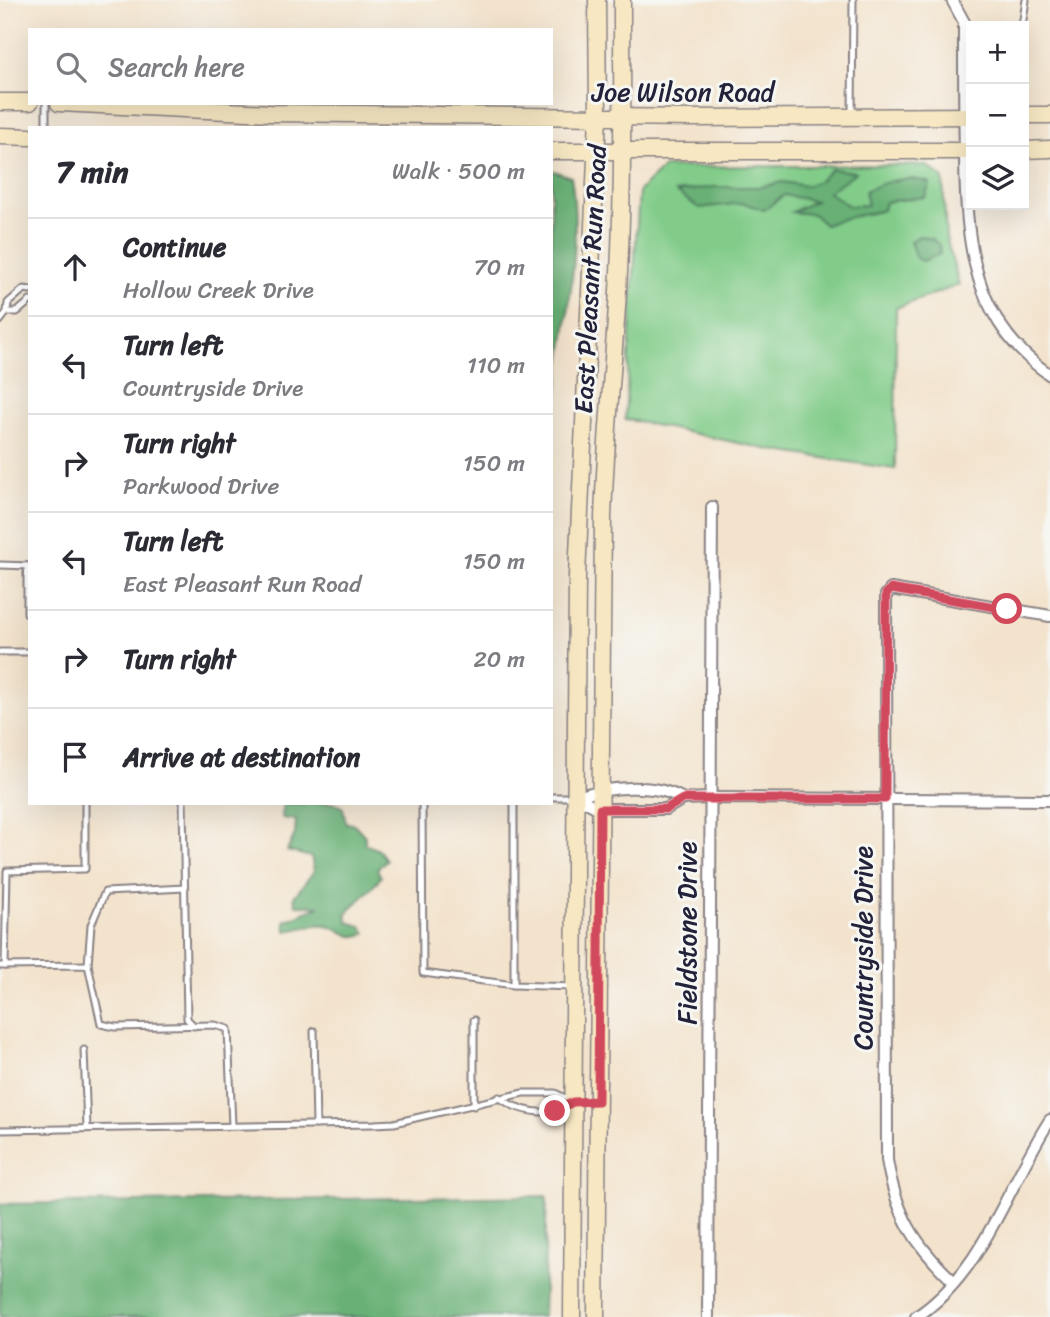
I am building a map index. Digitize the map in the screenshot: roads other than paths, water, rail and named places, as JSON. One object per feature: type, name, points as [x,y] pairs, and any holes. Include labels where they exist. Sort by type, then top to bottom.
[{"type":"main road","name":"East Pleasant Run Road","points":[[572,1317],[577,576],[597,151],[597,0]]},
{"type":"main road","name":"East Pleasant Run Road","points":[[596,1317],[604,459],[616,321],[622,152],[622,0]]},
{"type":"main road","points":[[0,102],[28,102]]},
{"type":"main road","name":"Joe Wilson Road","points":[[101,105],[270,113],[622,117],[966,116]]},
{"type":"main road","points":[[1029,113],[1050,114]]},
{"type":"main road","points":[[0,136],[28,137]]},
{"type":"main road","points":[[1029,150],[1050,149]]},
{"type":"main road","points":[[553,151],[966,151]]},
{"type":"main road","points":[[573,1102],[598,1101]]},
{"type":"street","points":[[952,0],[964,22],[967,84]]},
{"type":"street","points":[[966,210],[966,226],[982,290],[993,312],[1028,360],[1050,375]]},
{"type":"street","name":"Fieldstone Drive","points":[[708,1317],[712,506]]},
{"type":"street","name":"Countryside Drive","points":[[953,1281],[923,1253],[906,1222],[892,1191],[887,1160],[886,594],[891,589],[1050,616]]},
{"type":"street","points":[[576,797],[600,789],[667,790],[683,799]]},
{"type":"street","points":[[576,797],[600,809],[666,809],[683,799],[710,798],[1050,800]]},
{"type":"street","points":[[916,1317],[938,1299],[993,1228],[1050,1120]]},
{"type":"lane","points":[[852,116],[853,0]]},
{"type":"lane","points":[[1023,21],[1026,0]]},
{"type":"lane","points":[[46,105],[46,126]]},
{"type":"lane","points":[[0,321],[7,312],[8,303],[24,289],[28,290]]},
{"type":"lane","points":[[7,312],[17,312],[28,303]]},
{"type":"lane","points":[[0,565],[28,566]]},
{"type":"lane","points":[[27,612],[28,589]]},
{"type":"lane","points":[[0,652],[28,652]]},
{"type":"lane","points":[[553,797],[576,797]]},
{"type":"lane","points":[[85,805],[85,869],[7,871],[2,965],[88,965]]},
{"type":"lane","points":[[183,805],[187,1019],[194,1026]]},
{"type":"lane","points":[[422,805],[423,973],[514,985],[574,987]]},
{"type":"lane","points":[[514,805],[514,985]]},
{"type":"lane","points":[[185,888],[105,892],[91,925],[88,965],[101,1024],[115,1027],[215,1025],[228,1028],[232,1126]]},
{"type":"lane","points":[[474,1020],[474,1105]]},
{"type":"lane","points":[[314,1031],[316,1125]]},
{"type":"lane","points":[[84,1050],[87,1128]]},
{"type":"lane","points":[[0,1130],[394,1123],[499,1097],[555,1093],[573,1102]]},
{"type":"lane","points":[[499,1097],[515,1110],[559,1111],[573,1102]]}]
